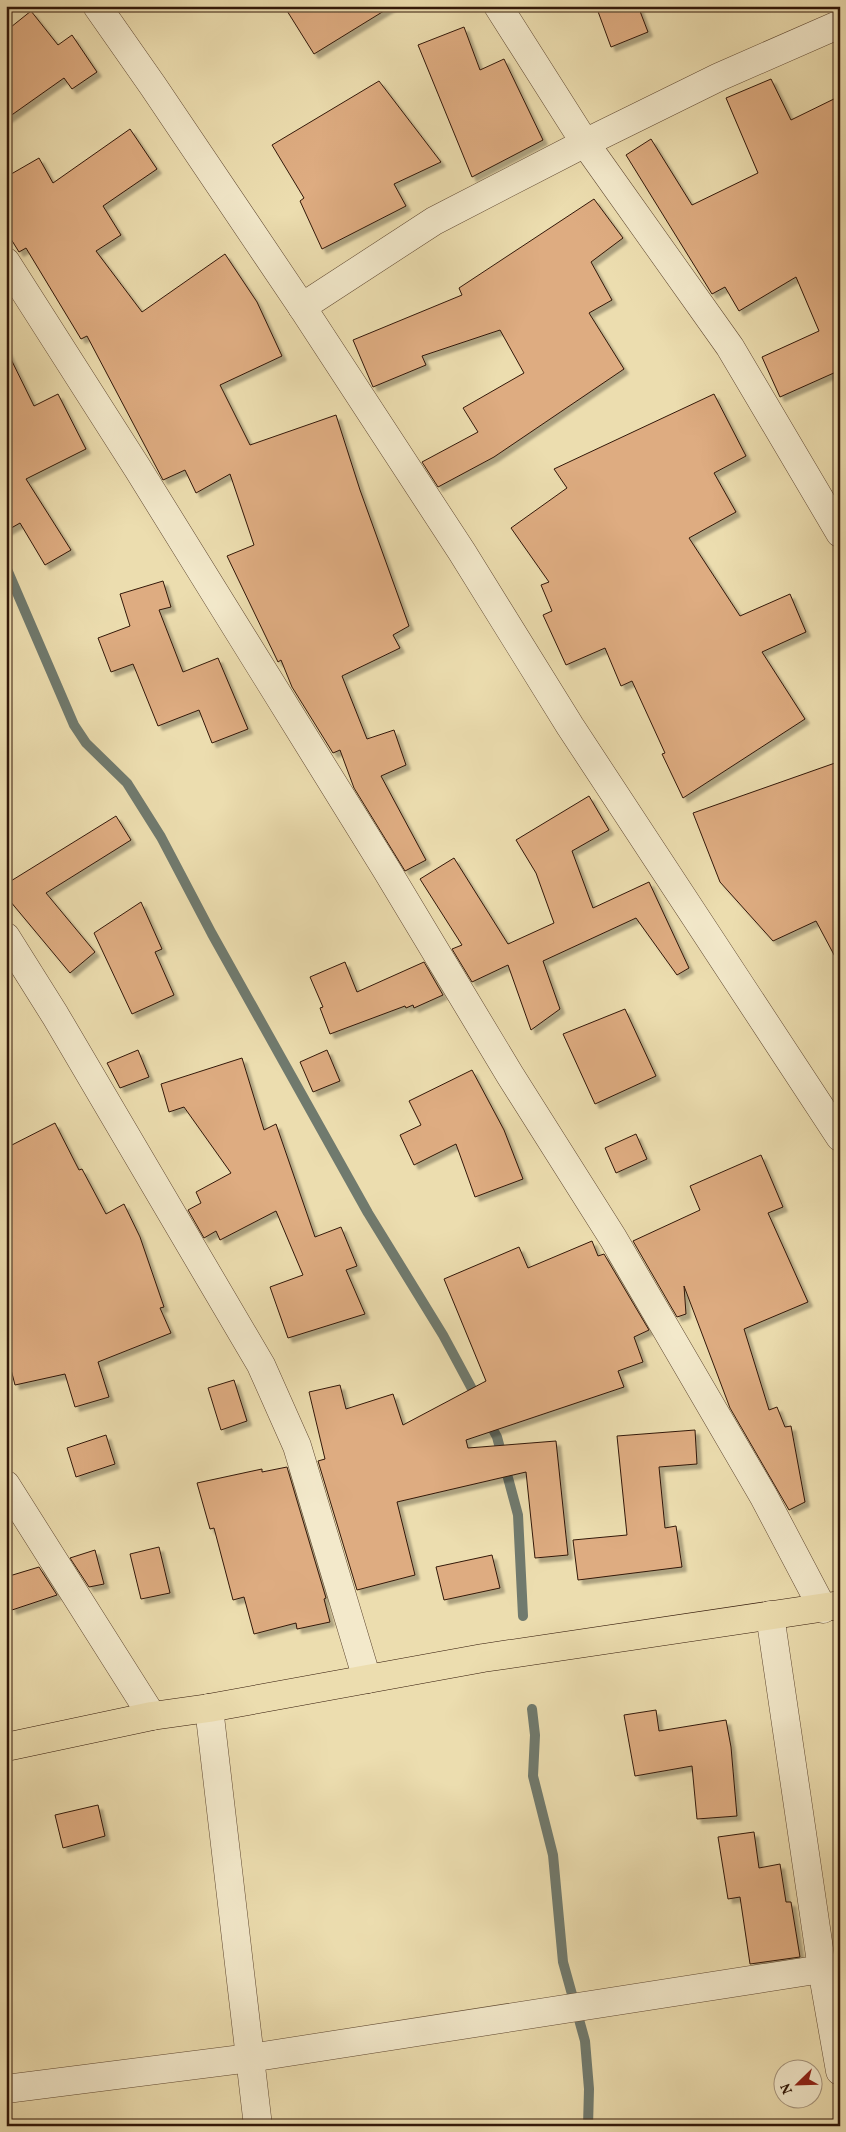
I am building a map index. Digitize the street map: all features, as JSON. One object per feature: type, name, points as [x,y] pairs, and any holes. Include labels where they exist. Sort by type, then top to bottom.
[{"type":"highway","points":[[6,1746],[152,1716],[209,1708],[483,1658],[831,1607]]},
{"type":"street","points":[[97,6],[302,307],[477,575],[570,726],[840,1136]]},
{"type":"street","points":[[498,6],[586,142],[730,346],[840,533]]},
{"type":"street","points":[[302,307],[434,222],[586,142],[719,77],[840,24]]},
{"type":"street","points":[[6,262],[138,468],[386,869],[510,1076],[612,1238],[831,1607]]},
{"type":"street","points":[[6,936],[55,1015],[261,1365],[297,1446],[367,1679]]},
{"type":"street","points":[[6,1485],[152,1716]]},
{"type":"street","points":[[770,1615],[822,1969],[833,1994],[840,2071]]},
{"type":"street","points":[[209,1708],[258,2126]]},
{"type":"street","points":[[6,2089],[250,2058],[822,1969]]},
{"type":"building","points":[[284,6],[392,6],[314,54]]},
{"type":"building","points":[[596,6],[638,6],[648,32],[611,47]]},
{"type":"building","points":[[31,11],[58,45],[72,35],[97,72],[72,89],[64,78],[6,119],[6,31]]},
{"type":"building","points":[[464,27],[480,70],[504,59],[543,140],[472,177],[418,45]]},
{"type":"building","points":[[771,79],[791,120],[840,96],[840,380],[836,372],[780,397],[762,357],[819,331],[796,277],[739,311],[725,287],[712,294],[626,155],[651,139],[692,205],[758,173],[726,98]]},
{"type":"building","points":[[379,81],[441,162],[394,184],[406,206],[322,249],[300,201],[304,198],[272,145]]},
{"type":"building","points":[[130,129],[157,169],[103,206],[121,235],[96,251],[142,312],[225,254],[257,302],[282,356],[220,385],[250,445],[336,415],[360,490],[409,626],[393,635],[400,648],[342,676],[367,739],[394,730],[406,765],[381,776],[426,860],[405,871],[354,788],[340,750],[333,753],[292,687],[281,660],[278,662],[227,556],[254,545],[230,474],[196,493],[185,470],[163,480],[87,336],[81,339],[26,248],[19,252],[6,231],[6,177],[39,158],[53,183]]},
{"type":"building","points":[[594,199],[623,238],[591,262],[612,300],[589,313],[624,369],[494,457],[438,487],[422,462],[478,432],[463,408],[524,373],[500,330],[422,356],[426,365],[373,387],[353,340],[462,295],[459,288]]},
{"type":"building","points":[[6,349],[34,406],[58,394],[86,449],[26,479],[71,550],[45,565],[20,523],[6,531]]},
{"type":"building","points":[[714,394],[746,456],[714,473],[736,512],[689,538],[740,616],[790,594],[806,632],[762,652],[805,719],[683,798],[662,754],[665,753],[632,681],[621,686],[605,648],[566,665],[543,615],[552,611],[541,585],[549,582],[511,528],[567,488],[554,469]]},
{"type":"building","points":[[163,581],[171,607],[159,610],[183,672],[218,658],[248,729],[212,743],[199,710],[158,726],[133,664],[111,672],[98,638],[130,626],[120,594]]},
{"type":"building","points":[[835,763],[840,778],[840,966],[816,921],[773,941],[720,882],[693,813]]},
{"type":"building","points":[[589,796],[609,830],[572,851],[593,908],[649,882],[689,968],[677,975],[636,918],[543,961],[560,1009],[531,1030],[508,965],[472,982],[452,949],[462,945],[420,879],[454,858],[508,944],[554,923],[536,873],[516,840]]},
{"type":"building","points":[[116,816],[131,840],[46,893],[95,952],[70,973],[10,901],[6,895],[6,884]]},
{"type":"building","points":[[141,902],[162,949],[155,952],[174,995],[132,1014],[94,933]]},
{"type":"building","points":[[345,962],[357,992],[424,962],[443,995],[414,1008],[413,1005],[406,1008],[405,1006],[330,1034],[320,1008],[323,1007],[310,977]]},
{"type":"building","points":[[625,1009],[656,1076],[595,1104],[563,1034]]},
{"type":"building","points":[[138,1050],[149,1077],[120,1088],[107,1063]]},
{"type":"building","points":[[327,1050],[340,1081],[313,1092],[300,1062]]},
{"type":"building","points":[[242,1058],[264,1130],[276,1124],[315,1237],[341,1227],[357,1266],[346,1270],[365,1314],[288,1338],[270,1287],[303,1275],[276,1211],[220,1240],[216,1231],[204,1238],[188,1210],[201,1203],[196,1192],[231,1173],[184,1107],[169,1112],[161,1084]]},
{"type":"building","points":[[472,1070],[504,1130],[523,1179],[475,1197],[456,1144],[414,1165],[400,1135],[421,1125],[409,1101]]},
{"type":"building","points":[[55,1123],[79,1170],[82,1169],[106,1214],[124,1204],[140,1237],[164,1307],[160,1308],[171,1333],[98,1362],[109,1397],[75,1407],[65,1374],[15,1385],[6,1350],[6,1148]]},
{"type":"building","points":[[636,1134],[647,1159],[616,1173],[605,1148]]},
{"type":"building","points":[[761,1155],[783,1207],[768,1213],[808,1302],[744,1329],[769,1410],[777,1407],[785,1427],[791,1426],[805,1502],[789,1510],[730,1408],[684,1286],[686,1314],[677,1317],[633,1241],[700,1210],[690,1186]]},
{"type":"building","points":[[592,1241],[598,1256],[604,1254],[649,1330],[634,1337],[643,1362],[618,1371],[624,1387],[466,1440],[468,1448],[556,1441],[568,1555],[535,1558],[526,1472],[397,1502],[415,1575],[357,1590],[318,1461],[325,1459],[309,1392],[340,1385],[346,1409],[393,1394],[403,1425],[486,1381],[444,1279],[519,1247],[528,1268]]},
{"type":"building","points":[[234,1380],[247,1421],[221,1430],[208,1388]]},
{"type":"building","points":[[695,1430],[697,1464],[659,1467],[665,1528],[676,1526],[682,1567],[578,1580],[573,1540],[627,1535],[617,1436]]},
{"type":"building","points":[[106,1435],[115,1464],[76,1477],[67,1448]]},
{"type":"building","points":[[287,1467],[326,1598],[324,1599],[330,1622],[297,1629],[296,1623],[254,1634],[244,1597],[233,1600],[214,1528],[210,1529],[197,1483],[262,1469],[262,1472]]},
{"type":"building","points":[[159,1547],[170,1593],[141,1599],[130,1554]]},
{"type":"building","points":[[95,1550],[104,1584],[89,1587],[70,1558]]},
{"type":"building","points":[[492,1555],[500,1588],[444,1600],[436,1567]]},
{"type":"building","points":[[39,1567],[57,1595],[12,1610],[6,1592],[6,1577]]},
{"type":"building","points":[[656,1710],[659,1731],[726,1720],[731,1747],[737,1816],[697,1819],[692,1766],[635,1776],[624,1715]]},
{"type":"building","points":[[98,1805],[105,1836],[63,1848],[55,1815]]},
{"type":"building","points":[[754,1832],[759,1868],[780,1864],[786,1902],[791,1902],[800,1957],[750,1964],[740,1897],[728,1899],[718,1837]]},
{"type":"waterway","points":[[6,567],[74,725],[86,743],[127,783],[161,837],[212,934],[368,1213],[443,1335],[478,1400]]},
{"type":"waterway","points":[[488,1420],[497,1437],[518,1515],[523,1616]]},
{"type":"waterway","points":[[532,1709],[535,1735],[533,1776],[553,1855],[563,1962],[585,2041],[589,2089],[588,2126]]}]
